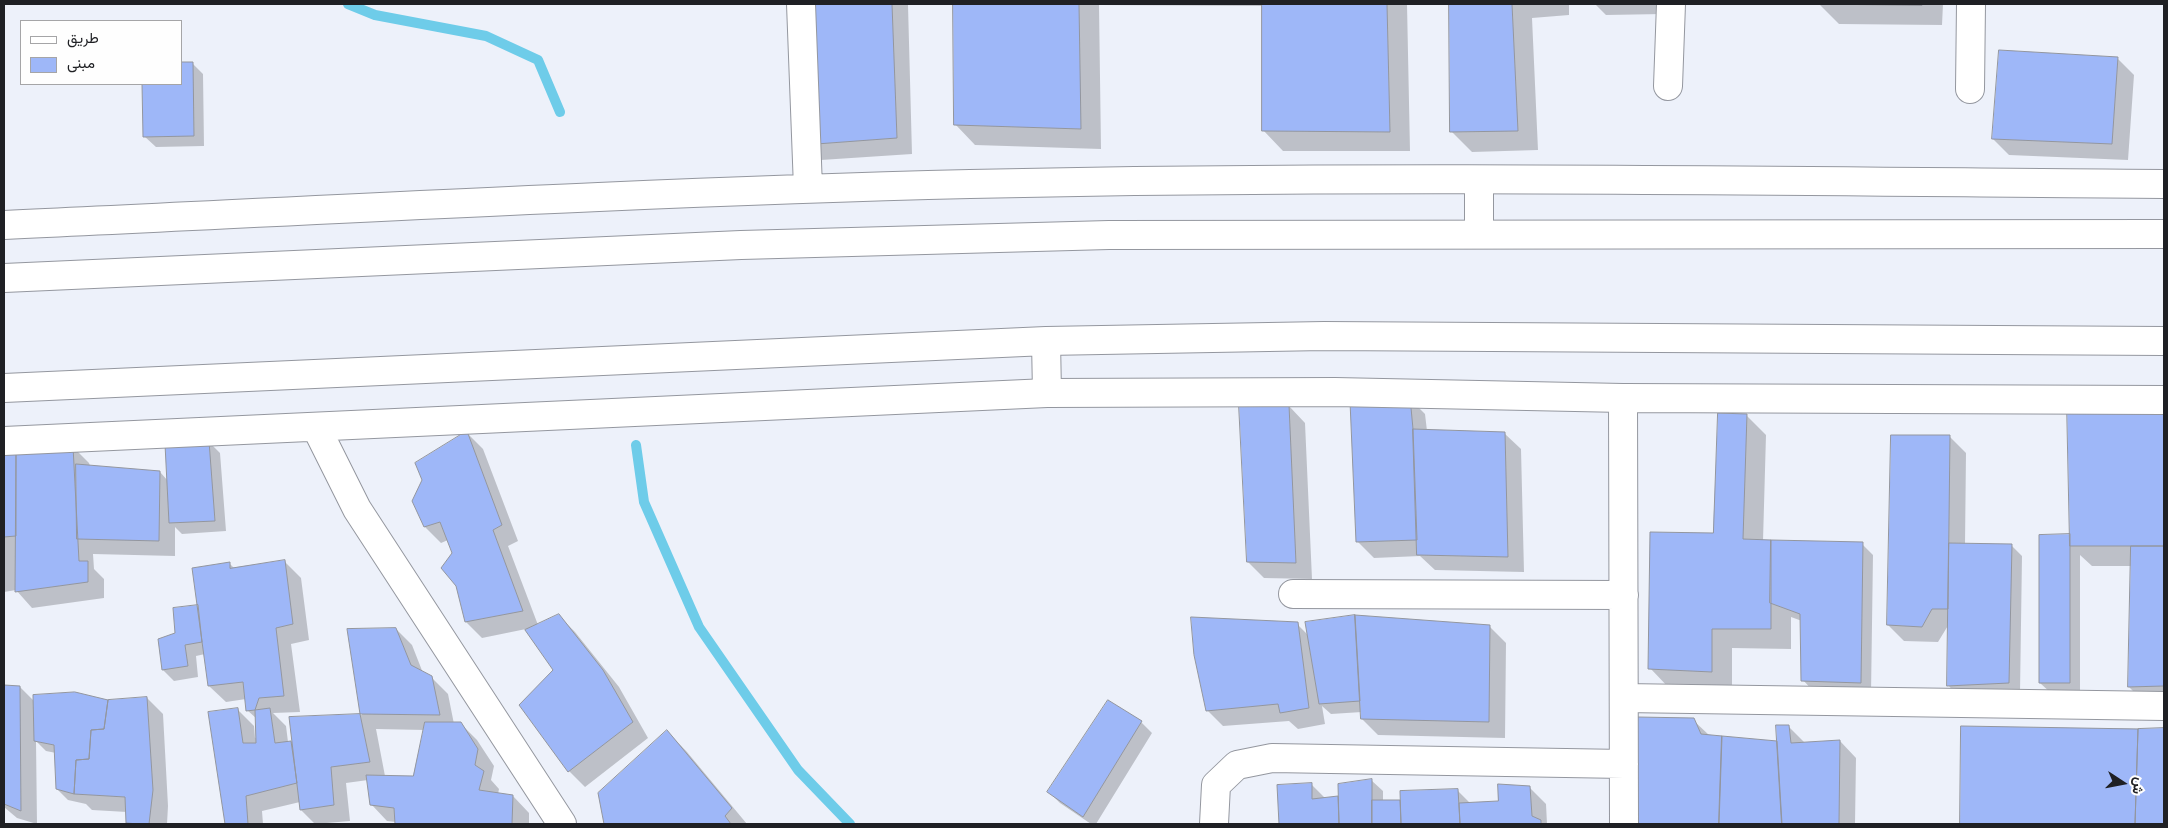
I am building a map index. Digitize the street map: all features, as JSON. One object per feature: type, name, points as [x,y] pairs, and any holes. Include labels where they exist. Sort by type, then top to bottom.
[{"type":"street","points":[[801,4],[808,188]]},
{"type":"street","points":[[1668,86],[1671,4]]},
{"type":"street","points":[[1970,89],[1972,4]]},
{"type":"street","points":[[1479,180],[1479,234]]},
{"type":"street","points":[[4,224],[808,188],[1123,182],[1479,180],[2164,184]]},
{"type":"street","points":[[4,278],[495,255],[854,241],[1194,234],[2164,234]]},
{"type":"street","points":[[4,388],[1046,341],[1324,336],[2164,341]]},
{"type":"street","points":[[1046,341],[1047,393]]},
{"type":"street","points":[[4,441],[1047,393],[1335,392],[1623,398],[2164,400]]},
{"type":"street","points":[[1623,398],[1624,824]]},
{"type":"street","points":[[316,427],[357,508],[562,824]]},
{"type":"street","points":[[1293,594],[1624,595]]},
{"type":"street","points":[[1624,698],[2164,706]]},
{"type":"street","points":[[1214,824],[1216,785],[1238,765],[1272,758],[1624,764]]},
{"type":"building","points":[[800,4],[892,4],[897,138],[803,145]]},
{"type":"building","points":[[953,4],[1079,4],[1081,129],[954,125]]},
{"type":"building","points":[[1262,4],[1387,4],[1390,132],[1262,131]]},
{"type":"building","points":[[1449,4],[1512,4],[1518,131],[1450,132]]},
{"type":"building","points":[[1818,4],[1922,4],[1922,5]]},
{"type":"building","points":[[1999,50],[2118,57],[2112,144],[1992,139]]},
{"type":"building","points":[[182,62],[193,62],[194,136],[143,137],[142,85],[182,85]]},
{"type":"building","points":[[1410,397],[1417,540],[1356,542],[1350,401]]},
{"type":"building","points":[[1239,405],[1289,405],[1296,563],[1247,562]]},
{"type":"building","points":[[2067,405],[2164,406],[2164,546],[2070,546]]},
{"type":"building","points":[[1718,413],[1747,414],[1743,539],[1771,540],[1771,629],[1712,629],[1712,672],[1648,669],[1650,532],[1713,533]]},
{"type":"building","points":[[1413,429],[1505,432],[1508,557],[1417,555]]},
{"type":"building","points":[[467,431],[502,525],[493,530],[523,611],[465,622],[456,586],[441,568],[452,553],[440,522],[424,527],[412,501],[422,480],[415,463]]},
{"type":"building","points":[[1891,435],[1950,435],[1948,609],[1932,609],[1922,627],[1887,625]]},
{"type":"building","points":[[209,441],[215,521],[169,523],[165,444]]},
{"type":"building","points":[[73,446],[79,561],[88,561],[88,582],[15,592],[16,450]]},
{"type":"building","points":[[16,450],[16,536],[4,537],[4,451]]},
{"type":"building","points":[[76,464],[160,471],[159,541],[77,539]]},
{"type":"building","points":[[2070,534],[2070,683],[2039,683],[2039,535]]},
{"type":"building","points":[[1771,540],[1863,542],[1861,683],[1801,681],[1800,614],[1770,603]]},
{"type":"building","points":[[1949,543],[2012,544],[2009,683],[1947,686]]},
{"type":"building","points":[[2131,546],[2164,546],[2164,686],[2128,687]]},
{"type":"building","points":[[285,560],[293,624],[276,628],[284,696],[259,698],[255,710],[246,711],[243,682],[208,686],[192,568],[230,562],[230,568]]},
{"type":"building","points":[[198,605],[202,642],[185,645],[188,666],[162,670],[158,639],[175,633],[173,608]]},
{"type":"building","points":[[559,614],[603,670],[633,722],[568,772],[519,705],[553,670],[525,630]]},
{"type":"building","points":[[1355,615],[1490,625],[1489,722],[1361,719]]},
{"type":"building","points":[[1355,615],[1360,701],[1319,704],[1305,622]]},
{"type":"building","points":[[1191,617],[1298,622],[1309,708],[1280,713],[1278,704],[1206,711],[1194,655]]},
{"type":"building","points":[[396,628],[411,665],[432,676],[440,715],[360,714],[347,629]]},
{"type":"building","points":[[4,685],[20,686],[21,811],[4,804]]},
{"type":"building","points":[[75,692],[108,700],[104,729],[91,730],[89,759],[76,760],[74,794],[56,789],[54,745],[34,741],[33,695]]},
{"type":"building","points":[[147,697],[153,790],[149,824],[126,823],[125,797],[74,794],[76,760],[89,759],[91,730],[104,729],[108,700]]},
{"type":"building","points":[[1108,700],[1142,721],[1083,817],[1047,792]]},
{"type":"building","points":[[238,708],[243,743],[256,743],[255,710],[270,708],[275,743],[291,741],[297,783],[246,796],[248,824],[225,824],[208,712]]},
{"type":"building","points":[[360,714],[370,762],[331,767],[334,805],[300,810],[289,717]]},
{"type":"building","points":[[1637,717],[1694,718],[1701,734],[1722,736],[1719,824],[1635,824]]},
{"type":"building","points":[[425,722],[461,722],[478,749],[475,765],[484,771],[479,790],[513,795],[512,824],[395,824],[394,808],[370,805],[366,775],[413,776]]},
{"type":"building","points":[[1776,725],[1789,725],[1791,743],[1840,740],[1839,824],[1782,824]]},
{"type":"building","points":[[1961,726],[2138,729],[2135,824],[1960,824]]},
{"type":"building","points":[[2164,728],[2164,824],[2135,824],[2138,729]]},
{"type":"building","points":[[667,730],[732,808],[725,816],[731,824],[604,824],[598,793]]},
{"type":"building","points":[[1722,736],[1777,741],[1782,824],[1719,824]]},
{"type":"building","points":[[1372,779],[1372,824],[1339,824],[1338,784]]},
{"type":"building","points":[[1312,783],[1312,799],[1338,796],[1339,824],[1279,824],[1277,785]]},
{"type":"building","points":[[1498,784],[1530,786],[1532,816],[1541,820],[1541,824],[1460,824],[1459,803],[1498,801]]},
{"type":"building","points":[[1458,789],[1460,824],[1401,824],[1400,791]]},
{"type":"building","points":[[1372,800],[1400,800],[1401,824],[1372,824]]},
{"type":"waterway","points":[[348,4],[375,15],[486,36],[538,60],[560,112]]},
{"type":"waterway","points":[[636,445],[644,502],[699,627],[798,770],[850,824]]}]
